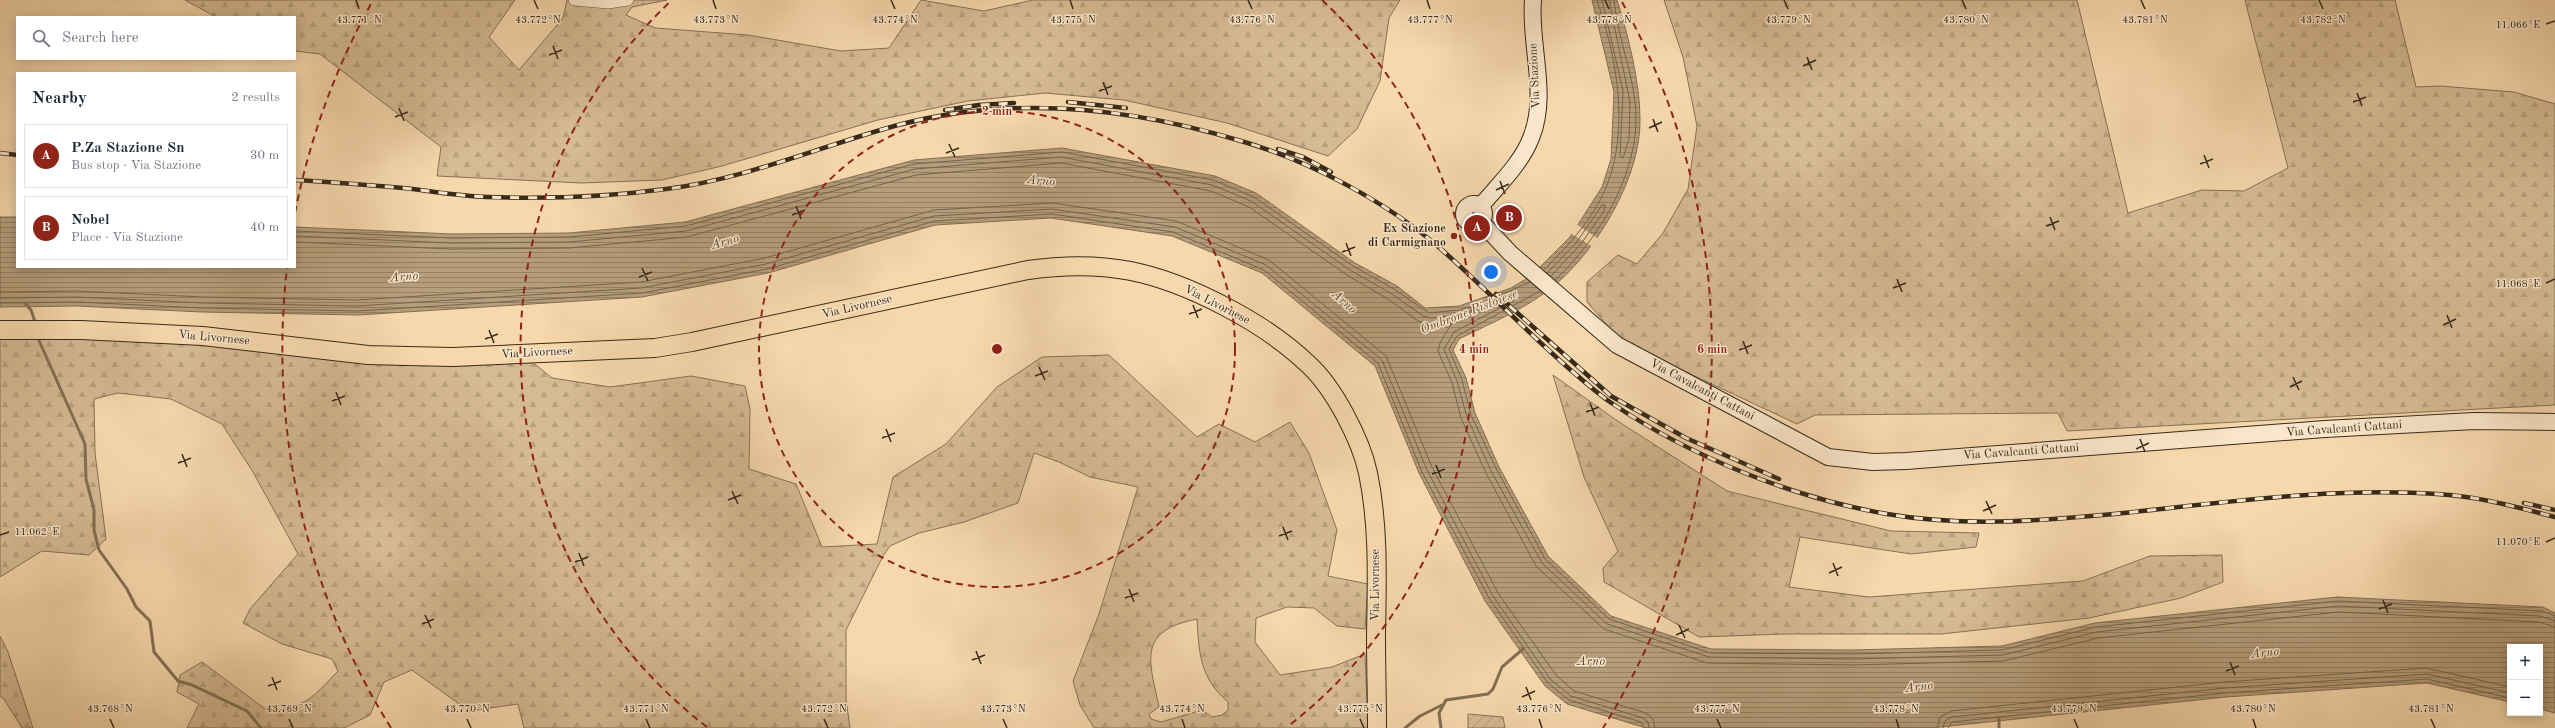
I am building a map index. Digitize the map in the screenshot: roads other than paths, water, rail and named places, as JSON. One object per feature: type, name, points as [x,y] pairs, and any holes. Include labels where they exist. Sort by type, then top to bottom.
[{"type":"main road","name":"Via Livornese","points":[[0,330],[81,330],[196,336],[368,355],[453,357],[655,348],[692,342],[1028,270],[1065,265],[1105,266],[1148,274],[1195,291],[1277,338],[1310,366],[1337,401],[1356,438],[1368,472],[1378,570],[1377,728]]},
{"type":"street","points":[[574,0],[608,3],[628,0]]},
{"type":"street","name":"Via Stazione","points":[[1531,4],[1538,115],[1531,138],[1520,159],[1481,214],[1510,253],[1539,278]]},
{"type":"street","name":"Via Cavalcanti Cattani","points":[[1539,278],[1617,345],[1828,457],[1854,461],[1906,461],[2443,422],[2555,422]]},
{"type":"water","name":"Arno","points":[[1592,0],[1617,0],[1636,74],[1640,119],[1638,141],[1633,164],[1625,186],[1602,231],[1572,269],[1545,293],[1534,300],[1459,339],[1453,350],[1466,378],[1475,413],[1499,467],[1548,556],[1611,616],[1711,649],[1853,650],[2002,646],[2095,623],[2337,597],[2543,607],[2555,613],[2555,713],[2543,710],[2543,644],[2507,644],[2507,701],[2427,683],[2226,697],[1931,728],[1646,728],[1567,704],[1545,686],[1485,601],[1419,473],[1375,366],[1262,273],[1172,236],[1051,218],[935,225],[768,273],[642,297],[358,315],[202,312],[77,306],[0,307],[0,217],[16,217],[16,268],[296,268],[296,227],[452,234],[569,233],[685,222],[914,160],[1062,148],[1215,176],[1256,193],[1355,263],[1397,286],[1425,308],[1459,306],[1511,288],[1526,279],[1540,267],[1570,237],[1602,187],[1611,159],[1614,92]]},
{"type":"waterway","points":[[25,303],[31,310],[36,325]]},
{"type":"waterway","points":[[37,336],[85,444],[86,479],[94,510],[94,530],[99,550],[127,589],[136,607],[150,621],[154,652],[178,681],[192,685],[247,711],[261,728]]},
{"type":"waterway","points":[[1441,728],[1439,713],[1446,700],[1488,694],[1493,689],[1502,667],[1523,649]]},
{"type":"waterway","points":[[1405,728],[1420,716],[1442,705]]},
{"type":"waterway","points":[[1999,718],[1999,728]]},
{"type":"railway","points":[[1068,102],[1126,108]]},
{"type":"railway","points":[[945,110],[979,105],[1014,103]]},
{"type":"railway","points":[[296,180],[403,188],[456,195],[487,197],[532,198],[599,196],[666,189],[725,178],[869,133],[941,116],[984,110],[1027,108],[1070,109],[1113,113],[1199,129],[1241,141],[1267,149],[1294,160],[1347,185],[1397,215],[1441,249],[1556,357],[1610,402],[1673,440],[1708,457],[1779,486],[1815,497],[1851,507],[1887,514],[1915,518],[1972,522],[2028,521],[2085,517],[2316,494],[2397,492],[2467,497],[2496,502],[2555,517]]},
{"type":"railway","points":[[1278,149],[1303,157],[1331,172]]},
{"type":"railway","points":[[0,153],[16,155]]},
{"type":"railway","points":[[1496,294],[1611,396],[1686,438],[1779,479]]},
{"type":"railway","points":[[2524,503],[2555,510]]},
{"type":"place","name":"Nobel","points":[[1509,218]]},
{"type":"place","name":"P.Za Stazione Sn","points":[[1477,228]]},
{"type":"place","name":"Ex Stazione di Carmignano","points":[[1454,236]]},
{"type":"water label","name":"Ombrone Pistoiese","points":[[1469,312]]}]
